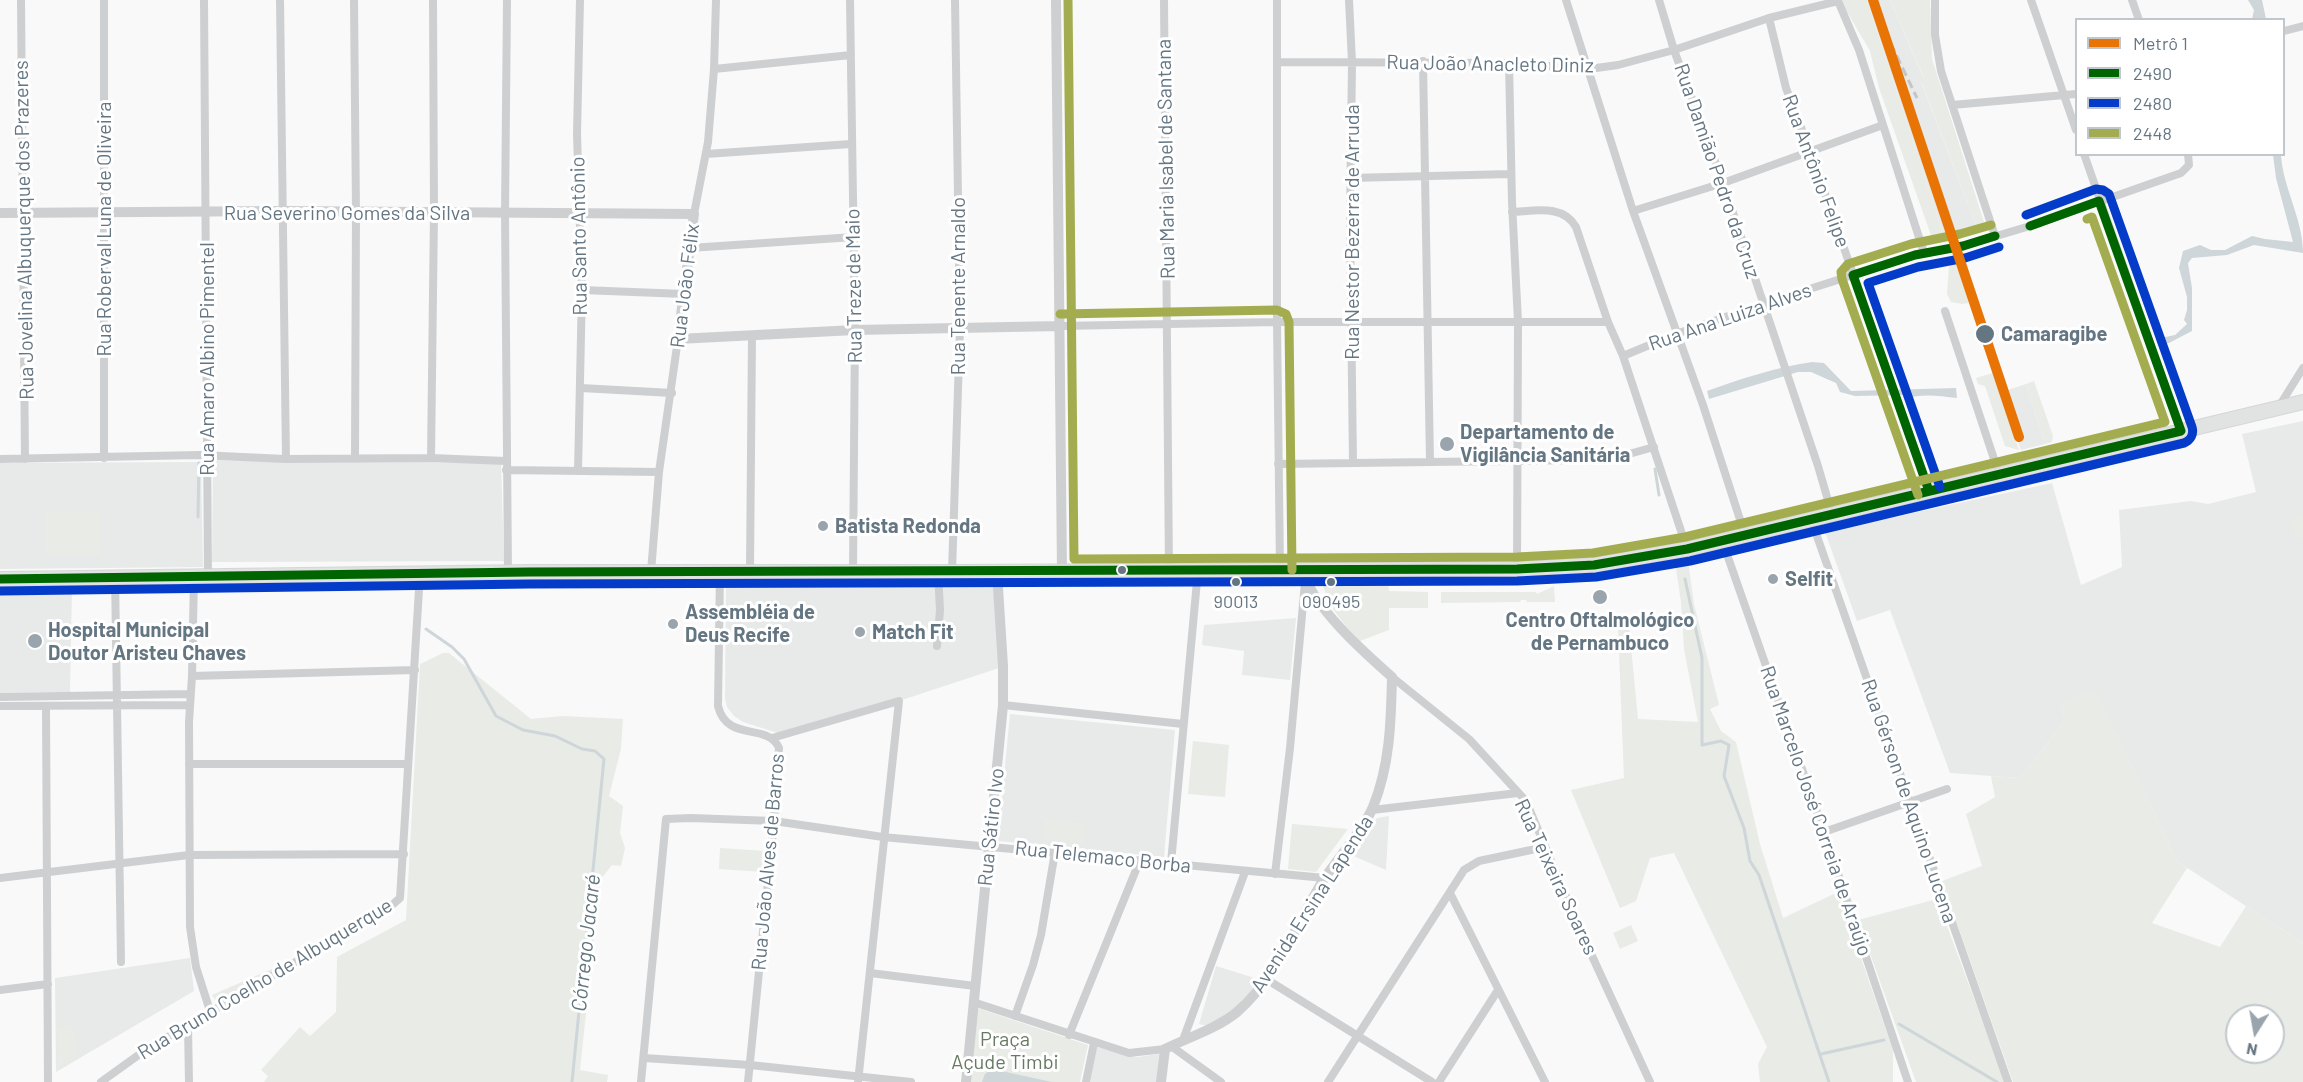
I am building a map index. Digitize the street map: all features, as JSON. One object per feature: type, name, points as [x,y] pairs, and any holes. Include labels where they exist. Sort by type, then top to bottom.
[{"type":"main road","points":[[0,579],[508,572],[1198,570],[1280,570],[1304,576],[1594,565],[1687,549],[2303,402]]},
{"type":"street","name":"Rua Jovelina Albuquerque dos Prazeres","points":[[21,0],[26,459]]},
{"type":"street","name":"Rua Roberval Luna de Oliveira","points":[[104,0],[104,458]]},
{"type":"street","name":"Rua Amaro Albino Pimentel","points":[[204,0],[207,456],[201,575],[190,694],[189,855],[192,947],[202,991],[210,1011]]},
{"type":"street","points":[[280,0],[285,459]]},
{"type":"street","points":[[354,0],[355,459]]},
{"type":"street","points":[[431,458],[434,212],[433,0]]},
{"type":"street","points":[[507,0],[505,214],[508,572]]},
{"type":"street","name":"Rua Santo Antônio","points":[[578,471],[582,290],[577,134],[580,0]]},
{"type":"street","name":"Rua João Félix","points":[[651,572],[659,472],[672,393],[694,214],[706,154],[714,69],[716,0]]},
{"type":"street","name":"Rua Treze de Maio","points":[[850,0],[855,330],[853,572]]},
{"type":"street","name":"Rua Tenente Arnaldo","points":[[937,646],[945,572],[960,328],[955,0]]},
{"type":"street","points":[[1056,0],[1062,572]]},
{"type":"street","name":"Rua Maria Isabel de Santana","points":[[1164,0],[1169,571]]},
{"type":"street","points":[[1277,0],[1280,570]]},
{"type":"street","name":"Rua Nestor Bezerra de Arruda","points":[[1349,0],[1352,62],[1350,178],[1353,463]]},
{"type":"street","points":[[1566,0],[1633,211],[1703,405],[1745,535]]},
{"type":"street","name":"Rua Damião Pedro da Cruz","points":[[1659,0],[1674,50],[1723,183],[1788,376],[1832,514]]},
{"type":"street","points":[[1935,0],[1936,53],[1995,236]]},
{"type":"street","points":[[2031,0],[2075,127]]},
{"type":"street","points":[[2132,0],[2138,18]]},
{"type":"street","points":[[1838,1],[1859,50],[1924,253]]},
{"type":"street","name":"Rua João Anacleto Diniz","points":[[1277,62],[1423,61],[1509,63],[1589,69],[1617,65],[1674,50],[1769,18],[1838,1]]},
{"type":"street","name":"Rua Antônio Felipe","points":[[1769,18],[1786,88],[1929,491]]},
{"type":"street","points":[[2285,30],[2303,26]]},
{"type":"street","points":[[714,69],[851,55]]},
{"type":"street","points":[[1423,61],[1430,462]]},
{"type":"street","points":[[1509,63],[1512,212],[1518,322],[1517,569]]},
{"type":"street","points":[[1952,105],[2075,94]]},
{"type":"street","points":[[1633,211],[1723,183],[1883,125]]},
{"type":"street","points":[[706,154],[851,144]]},
{"type":"street","points":[[2085,156],[2181,431]]},
{"type":"street","name":"Rua Ana Luiza Alves","points":[[1623,356],[1676,334],[1763,304],[1924,253],[1963,246],[2030,226],[2181,173],[2189,165],[2188,156]]},
{"type":"street","points":[[1350,178],[1511,174]]},
{"type":"street","points":[[1512,212],[1549,210],[1561,212],[1570,216],[1576,226],[1608,322],[1623,356],[1687,549]]},
{"type":"street","name":"Rua Severino Gomes da Silva","points":[[0,213],[282,211],[694,214]]},
{"type":"street","points":[[690,248],[854,237]]},
{"type":"street","points":[[582,290],[684,294]]},
{"type":"street","points":[[1945,311],[1999,474]]},
{"type":"street","points":[[678,339],[855,330],[1277,322],[1608,322]]},
{"type":"street","points":[[750,572],[752,335]]},
{"type":"street","points":[[2278,408],[2303,368]]},
{"type":"street","points":[[581,388],[672,393]]},
{"type":"street","points":[[1278,464],[1516,462],[1606,458],[1654,447]]},
{"type":"street","points":[[0,459],[207,456],[285,459],[431,458],[578,471],[659,472]]},
{"type":"street","name":"Rua Gérson de Aquino Lucena","points":[[1811,519],[2008,1082]]},
{"type":"street","name":"Rua Marcelo José Correia de Araújo","points":[[1722,540],[1908,1082]]},
{"type":"street","points":[[1171,863],[1182,724],[1198,570]]},
{"type":"street","name":"Rua João Alves de Barros","points":[[720,572],[719,712],[732,727],[772,738],[779,748],[748,1082]]},
{"type":"street","name":"Rua Sátiro Ivo","points":[[966,1082],[1003,705],[997,572]]},
{"type":"street","name":"Rua Bruno Coelho de Albuquerque","points":[[101,1082],[116,1070],[210,1011],[396,903],[401,893],[404,854],[420,573]]},
{"type":"street","points":[[115,576],[121,962]]},
{"type":"street","points":[[1275,874],[1290,748],[1304,576]]},
{"type":"street","name":"Rua Teixeira Soares","points":[[1304,576],[1331,617],[1392,677],[1468,739],[1526,801],[1581,932],[1650,1082]]},
{"type":"street","points":[[192,676],[415,670]]},
{"type":"street","name":"Avenida Ersina Lapenda","points":[[1168,1048],[1218,1025],[1236,1013],[1253,997],[1266,979],[1325,878],[1372,810],[1386,767],[1390,745],[1392,677]]},
{"type":"street","points":[[0,706],[46,706],[190,694]]},
{"type":"street","points":[[0,697],[190,705]]},
{"type":"street","points":[[772,738],[899,701],[858,1080]]},
{"type":"street","points":[[1003,705],[1182,724]]},
{"type":"street","points":[[46,706],[48,1082]]},
{"type":"street","points":[[189,764],[408,764]]},
{"type":"street","points":[[1824,832],[1947,789]]},
{"type":"street","points":[[1372,810],[1518,793]]},
{"type":"street","name":"Rua Telemaco Borba","points":[[644,1058],[666,819],[774,821],[883,837],[1325,878]]},
{"type":"street","points":[[1328,1082],[1464,870],[1479,861],[1545,847]]},
{"type":"street","points":[[1015,1016],[1041,935],[1055,852]]},
{"type":"street","points":[[0,878],[189,855],[404,854]]},
{"type":"street","points":[[1069,1035],[1140,860]]},
{"type":"street","points":[[1184,1040],[1245,872]]},
{"type":"street","points":[[1450,893],[1545,1082]]},
{"type":"street","points":[[870,973],[975,986]]},
{"type":"street","points":[[1266,979],[1432,1082]]},
{"type":"street","points":[[0,990],[48,984]]},
{"type":"street","points":[[1439,1082],[1498,990]]},
{"type":"street","points":[[973,1002],[1129,1053],[1168,1048],[1221,1082]]},
{"type":"street","points":[[188,1026],[189,1082]]},
{"type":"street","points":[[1086,1082],[1094,1043]]},
{"type":"street","points":[[1161,1082],[1168,1048]]},
{"type":"street","points":[[641,1082],[644,1058],[750,1065],[858,1080],[911,1082]]},
{"type":"street","points":[[116,1070],[118,1082]]},
{"type":"shaded area","points":[[1867,0],[1890,0],[1924,79],[1921,82],[1976,225],[1944,236]]},
{"type":"shaded area","points":[[2248,0],[2262,0],[2266,18],[2252,18],[2254,10]]},
{"type":"shaded area","points":[[2273,156],[2281,156],[2285,179],[2300,228],[2303,253],[2254,245],[2227,255],[2192,258],[2188,263],[2192,288],[2192,331],[2169,343],[2158,345],[2156,339],[2175,335],[2187,324],[2184,320],[2187,297],[2179,268],[2183,251],[2200,245],[2211,250],[2225,250],[2252,236],[2293,242],[2276,178]]},
{"type":"shaded area","points":[[1812,362],[1824,363],[1851,391],[1956,388],[1957,398],[1924,396],[1905,399],[1904,395],[1855,396],[1840,392],[1836,383],[1811,372],[1798,372],[1709,399],[1707,391],[1772,370]]},
{"type":"shaded area","points":[[2026,384],[2045,444],[2021,450],[1999,393]]},
{"type":"shaded area","points":[[2303,421],[2303,943],[2178,862],[2096,691],[2061,707],[2065,720],[2020,778],[1950,773],[1890,610],[1857,621],[1825,532],[2052,483],[2081,585],[2122,567],[2119,510],[2191,501],[2208,504],[2256,492],[2242,434]]},
{"type":"shaded area","points":[[213,460],[501,463],[504,561],[212,562]]},
{"type":"shaded area","points":[[201,462],[203,567],[0,569],[0,463]]},
{"type":"shaded area","points":[[993,582],[999,668],[784,735],[743,722],[727,707],[725,699],[726,584]]},
{"type":"shaded area","name":"Hospital Municipal Doutor Aristeu Chaves","points":[[72,589],[70,692],[0,693],[0,590]]},
{"type":"shaded area","points":[[1296,618],[1290,680],[1242,675],[1244,651],[1202,645],[1204,625]]},
{"type":"shaded area","points":[[1010,714],[1175,730],[1164,857],[998,841]]},
{"type":"shaded area","points":[[1389,816],[1386,870],[1351,855],[1377,818]]},
{"type":"shaded area","points":[[190,958],[194,991],[56,1072],[55,978]]},
{"type":"shaded area","points":[[1216,966],[1261,980],[1247,999],[1208,1026],[1199,1024]]},
{"type":"shaded area","points":[[1097,1047],[1137,1057],[1159,1054],[1157,1082],[1090,1082]]},
{"type":"shaded area","points":[[992,1069],[1052,1082],[982,1082],[985,1074]]},
{"type":"green space","points":[[1840,0],[1867,0],[1944,236],[1942,240],[1937,241],[1932,238],[1879,88],[1870,51]]},
{"type":"green space","points":[[1890,0],[1930,0],[1932,59],[1984,222],[1976,225],[1921,81],[1924,78]]},
{"type":"green space","points":[[1955,261],[1969,303],[1951,302],[1947,294],[1949,266]]},
{"type":"green space","points":[[1993,373],[2019,450],[2005,446],[1985,386],[1978,384],[1976,378]]},
{"type":"green space","points":[[2034,381],[2053,436],[2052,442],[2045,444],[2026,384]]},
{"type":"green space","points":[[46,511],[99,511],[100,555],[46,555]]},
{"type":"green space","points":[[2299,513],[2303,513],[2303,539],[2295,536],[2292,524]]},
{"type":"green space","points":[[1688,560],[1694,604],[1719,705],[1710,709],[1721,731],[1736,742],[1760,844],[1783,918],[1838,892],[1893,1050],[1893,1082],[1760,1082],[1758,1064],[1767,1047],[1674,853],[1650,858],[1636,901],[1620,908],[1571,790],[1624,778],[1618,627],[1629,626],[1638,719],[1698,722],[1684,649],[1681,602],[1675,562]]},
{"type":"green space","points":[[1388,581],[1389,591],[1428,592],[1428,608],[1389,608],[1389,630],[1360,641],[1338,616],[1323,586],[1326,583]]},
{"type":"green space","points":[[1554,586],[1555,602],[1521,600],[1520,602],[1441,603],[1441,592],[1536,592],[1537,594]]},
{"type":"green space","points":[[443,653],[449,653],[531,719],[562,716],[623,719],[621,749],[609,796],[623,806],[620,833],[625,848],[621,866],[612,865],[600,880],[580,1070],[608,1075],[607,1082],[264,1082],[268,1076],[261,1070],[300,1027],[310,1036],[336,1012],[337,957],[406,920],[420,664]]},
{"type":"green space","points":[[2096,690],[2178,862],[2187,868],[2152,923],[2220,947],[2246,906],[2303,943],[2303,1082],[2013,1082],[1942,881],[1982,866],[1966,814],[1995,797],[1991,776],[2020,778],[2065,720],[2061,701]]},
{"type":"green space","points":[[1193,741],[1229,745],[1225,797],[1188,794]]},
{"type":"green space","points":[[1044,818],[1086,823],[1084,844],[1042,839]]},
{"type":"green space","points":[[1292,824],[1348,829],[1316,872],[1288,869]]},
{"type":"green space","points":[[720,848],[766,851],[764,872],[719,869]]},
{"type":"green space","points":[[1937,899],[2004,1082],[1916,1082],[1858,920]]},
{"type":"green space","points":[[1631,925],[1638,941],[1620,949],[1613,933]]},
{"type":"green space","points":[[274,968],[275,970],[220,1002],[216,1001],[212,995]]},
{"type":"green space","name":"Praça Açude Timbi","points":[[977,1008],[1088,1045],[1080,1082],[969,1082]]},
{"type":"green space","points":[[57,1026],[72,1026],[78,1056],[58,1068]]},
{"type":"waterway","points":[[198,517],[199,463]]},
{"type":"waterway","points":[[1655,469],[1659,495]]},
{"type":"waterway","points":[[1685,579],[1702,658],[1702,745],[1721,741],[1729,745],[1724,776],[1744,828],[1750,861],[1759,875],[1829,1082]]},
{"type":"waterway","name":"Córrego Jacaré","points":[[426,629],[452,647],[464,659],[496,716],[523,730],[555,736],[582,749],[595,751],[604,759],[572,1082]]},
{"type":"waterway","points":[[1899,1024],[1997,1082]]},
{"type":"waterway","points":[[1821,1054],[1884,1040]]},
{"type":"railway","points":[[1879,19],[1917,98]]},
{"type":"metro line","name":"1","points":[[1873,0],[2019,437]]},
{"type":"transit line","name":"2448","points":[[1068,0],[1074,559],[1517,557],[1593,553],[1685,537],[2165,422],[2092,217],[2087,219]]},
{"type":"transit line","name":"2480","points":[[0,591],[529,584],[1517,581],[1596,577],[1690,561],[2184,443],[2190,438],[2192,427],[2109,194],[2096,189],[2026,215]]},
{"type":"transit line","name":"2490","points":[[0,579],[529,572],[1517,569],[1594,565],[1687,549],[2181,431],[2099,201],[2030,226]]},
{"type":"transit line","name":"2448","points":[[1918,495],[1841,272],[1848,264],[1911,244],[1991,225]]},
{"type":"transit line","name":"2490","points":[[1929,491],[1853,275],[1915,255],[1963,246],[1995,236]]},
{"type":"transit line","name":"2480","points":[[1940,487],[1868,283],[1918,267],[1965,258],[1999,247]]},
{"type":"transit line","name":"2448","points":[[1060,314],[1277,310],[1286,314],[1289,322],[1292,570]]},
{"type":"place","name":"Camaragibe","points":[[1985,334]]},
{"type":"place","name":"Departamento de Vigilância Sanitária","points":[[1447,444]]},
{"type":"place","name":"Batista Redonda","points":[[823,526]]},
{"type":"place","name":"Selfit","points":[[1773,579]]},
{"type":"place","name":"90013","points":[[1236,582]]},
{"type":"place","name":"090495","points":[[1331,582]]},
{"type":"place","name":"Centro Oftalmológico de Pernambuco","points":[[1600,597]]},
{"type":"place","name":"Assembléia de Deus Recife","points":[[673,624]]},
{"type":"place","name":"Match Fit","points":[[860,632]]},
{"type":"place","name":"Hospital Municipal Doutor Aristeu Chaves","points":[[35,641]]}]
